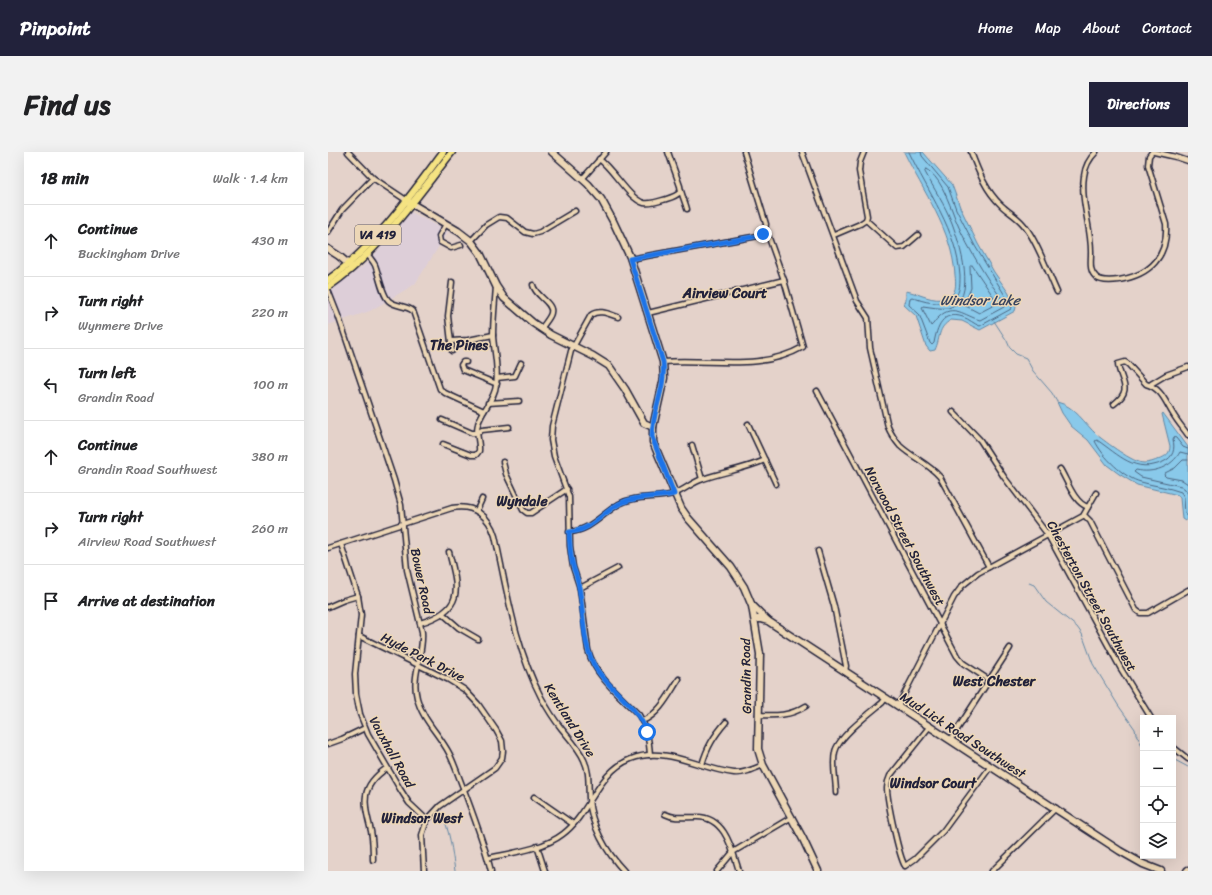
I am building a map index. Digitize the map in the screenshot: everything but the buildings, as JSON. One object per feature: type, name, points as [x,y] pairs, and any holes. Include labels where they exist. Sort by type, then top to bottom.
[{"type":"main road","name":"VA 419","points":[[328,280],[368,255],[394,227],[420,182],[443,152]]},
{"type":"main road","name":"VA 419","points":[[328,289],[351,266],[452,152]]},
{"type":"street","points":[[348,152],[373,178],[408,202],[446,224],[471,241],[486,225],[499,217],[507,218],[525,232],[533,234],[540,232],[575,211]]},
{"type":"street","points":[[552,152],[583,178],[596,194],[606,209],[630,259],[663,362],[664,378],[653,427],[654,444]]},
{"type":"street","points":[[583,178],[606,152]]},
{"type":"street","points":[[668,152],[680,186],[680,192],[687,209]]},
{"type":"street","points":[[663,362],[753,362],[772,359],[802,347],[803,345],[784,280],[769,238],[765,232],[766,224],[744,152]]},
{"type":"street","points":[[802,152],[834,235],[857,301],[868,318],[870,348],[888,427],[900,446],[930,466],[940,477],[989,567]]},
{"type":"street","points":[[834,235],[866,220],[867,216],[859,171],[860,162],[864,152]]},
{"type":"street","points":[[971,152],[981,177],[991,194],[1001,206],[1023,224],[1031,234],[1057,292]]},
{"type":"street","points":[[1096,152],[1088,164],[1084,180],[1084,197],[1091,245],[1091,267],[1096,277],[1101,280],[1116,281],[1142,274],[1156,263],[1163,247],[1167,230],[1163,213],[1148,171],[1148,160],[1153,152],[1188,161]]},
{"type":"street","points":[[599,159],[608,166],[632,196],[640,201],[652,203],[676,196],[680,192]]},
{"type":"street","points":[[328,232],[342,210],[373,178]]},
{"type":"street","points":[[866,220],[896,248],[904,247],[918,235]]},
{"type":"street","points":[[446,224],[439,236],[440,242],[450,248],[461,246]]},
{"type":"street","points":[[630,259],[758,236],[765,232]]},
{"type":"street","name":"Grandin Road","points":[[471,241],[480,253],[496,286],[508,303],[541,329],[594,356],[609,366],[623,385],[643,421],[681,508],[731,567],[744,587],[755,619],[760,664],[758,749],[763,766],[792,817],[818,871]]},
{"type":"street","points":[[328,249],[351,266]]},
{"type":"street","points":[[368,255],[374,263],[385,294],[389,300],[395,304],[410,308],[413,311],[440,389],[445,393],[484,411]]},
{"type":"street","points":[[648,313],[784,280]]},
{"type":"street","points":[[452,282],[448,309],[452,351]]},
{"type":"street","points":[[533,285],[535,291],[551,309],[551,314],[541,329]]},
{"type":"street","points":[[443,444],[471,456],[476,455],[479,448],[477,433],[478,425],[494,392],[497,378],[493,335],[496,286]]},
{"type":"street","name":"Bower Road","points":[[328,289],[394,480],[401,505],[407,566],[422,637],[415,687],[418,704],[423,715],[449,753],[483,839],[491,871]]},
{"type":"street","points":[[618,317],[602,312],[593,314],[571,351],[552,426],[551,440],[554,456],[569,497],[569,532],[571,555],[580,588],[588,650],[592,663],[599,673],[642,721],[648,738],[650,755]]},
{"type":"street","points":[[451,341],[468,340],[493,335]]},
{"type":"street","points":[[466,362],[463,362],[460,365],[463,370],[496,384]]},
{"type":"street","points":[[497,378],[515,376],[521,363]]},
{"type":"street","points":[[1114,404],[1121,398],[1124,392],[1123,378],[1118,364],[1127,363],[1146,384],[1151,384],[1160,392],[1188,435]]},
{"type":"street","points":[[1151,384],[1166,375],[1188,367]]},
{"type":"street","name":"Norwood Street Southwest","points":[[817,391],[960,660],[989,680]]},
{"type":"street","points":[[488,403],[519,401]]},
{"type":"street","name":"Chesterton Street Southwest","points":[[953,412],[980,440],[1008,483],[1048,535],[1121,669],[1149,715]]},
{"type":"street","points":[[442,420],[469,432],[477,433],[482,430],[509,427]]},
{"type":"street","points":[[643,421],[646,425],[653,427]]},
{"type":"street","points":[[748,424],[776,484]]},
{"type":"street","points":[[692,445],[702,479]]},
{"type":"street","points":[[569,532],[580,531],[586,528],[602,515],[624,502],[635,499],[674,494],[702,479],[765,460]]},
{"type":"street","points":[[503,462],[506,474],[523,510],[527,513],[531,513],[567,489]]},
{"type":"street","points":[[1060,469],[1077,499],[1084,506],[1088,507]]},
{"type":"street","points":[[898,706],[954,597],[961,587],[975,575],[1084,515],[1096,493]]},
{"type":"street","points":[[328,548],[452,508],[462,507],[477,510],[482,499]]},
{"type":"street","name":"Kentland Drive","points":[[477,510],[484,516],[493,530],[518,639],[529,672],[546,707],[584,759],[589,775],[589,800],[593,821],[610,854],[624,871]]},
{"type":"street","points":[[1084,515],[1090,521],[1138,612],[1142,614],[1148,613],[1188,590]]},
{"type":"street","name":"Vauxhall Road","points":[[341,544],[358,596],[361,615],[355,674],[355,685],[360,714],[365,728],[408,802],[427,820]]},
{"type":"street","points":[[818,551],[836,613],[846,666],[845,672]]},
{"type":"street","points":[[420,623],[443,614],[452,604],[456,591],[456,577],[450,552]]},
{"type":"street","points":[[580,588],[618,568]]},
{"type":"street","points":[[328,607],[358,596]]},
{"type":"street","points":[[751,604],[768,621]]},
{"type":"street","points":[[443,614],[459,628],[478,639]]},
{"type":"street","name":"Mud Lick Road Southwest","points":[[755,619],[768,621],[1125,854],[1143,864],[1161,871]]},
{"type":"street","name":"Hyde Park Drive","points":[[359,636],[465,690],[478,704],[502,741],[503,752],[501,760],[494,770],[440,806],[427,820],[422,835],[424,871]]},
{"type":"street","points":[[951,740],[1010,648]]},
{"type":"street","points":[[642,721],[650,717],[659,709],[679,680]]},
{"type":"street","points":[[836,793],[834,757],[837,745],[886,698]]},
{"type":"street","points":[[758,715],[789,715],[806,706]]},
{"type":"street","points":[[702,765],[707,749],[726,722]]},
{"type":"street","points":[[930,726],[890,776],[887,784],[897,839],[905,866],[943,831],[991,766]]},
{"type":"street","points":[[328,744],[365,728]]},
{"type":"street","points":[[1176,749],[1188,759]]},
{"type":"street","points":[[488,858],[537,846],[558,838],[573,824],[586,808],[589,800],[610,773],[620,765],[638,757],[667,755],[735,773],[763,766]]},
{"type":"street","points":[[373,860],[373,841],[366,812],[365,799],[368,789],[374,780],[388,768]]},
{"type":"street","points":[[534,797],[573,824]]},
{"type":"street","points":[[992,871],[1056,808]]},
{"type":"street","points":[[664,814],[678,818],[704,817],[713,820],[723,830],[739,871]]},
{"type":"street","points":[[718,871],[732,852],[792,817]]},
{"type":"street","points":[[537,846],[545,871]]},
{"type":"shaded area","points":[[411,212],[448,232],[415,284],[370,311],[328,325],[328,293],[367,263]]},
{"type":"water","name":"Windsor Lake","points":[[904,152],[923,152],[952,185],[960,207],[978,244],[1016,307],[1015,311],[980,330],[962,321],[951,320],[943,326],[935,350],[930,351],[926,346],[916,316],[904,305],[906,300],[906,291],[931,299],[947,298],[953,294],[956,285],[953,258],[943,226]]},
{"type":"water","points":[[1057,402],[1074,411],[1097,435],[1113,447],[1133,460],[1144,463],[1152,462],[1161,458],[1169,451],[1170,446],[1163,413],[1188,447],[1188,519],[1185,521],[1182,519],[1180,498],[1178,495],[1137,485],[1107,465],[1088,440],[1071,426],[1062,413]]},
{"type":"waterway","points":[[994,321],[1010,348],[1016,354],[1026,358],[1033,371],[1052,393],[1057,402]]},
{"type":"waterway","points":[[1029,583],[1034,585],[1046,602],[1077,627],[1082,634],[1093,664],[1118,705],[1135,729],[1140,741]]},
{"type":"waterway","points":[[1176,761],[1188,767]]},
{"type":"waterway","points":[[441,812],[449,833],[455,871]]},
{"type":"district","name":"Airview Court","points":[[725,293]]},
{"type":"district","name":"The Pines","points":[[459,345]]},
{"type":"district","name":"Wyndale","points":[[522,501]]},
{"type":"district","name":"West Chester","points":[[994,681]]},
{"type":"district","name":"Windsor Court","points":[[933,783]]},
{"type":"district","name":"Windsor West","points":[[422,818]]},
{"type":"route","points":[[647,732],[638,715],[599,673],[592,663],[588,650],[580,588],[571,555],[569,532],[580,531],[591,525],[602,515],[627,501],[674,494],[652,437],[664,378],[663,362],[630,259],[763,234]]}]
